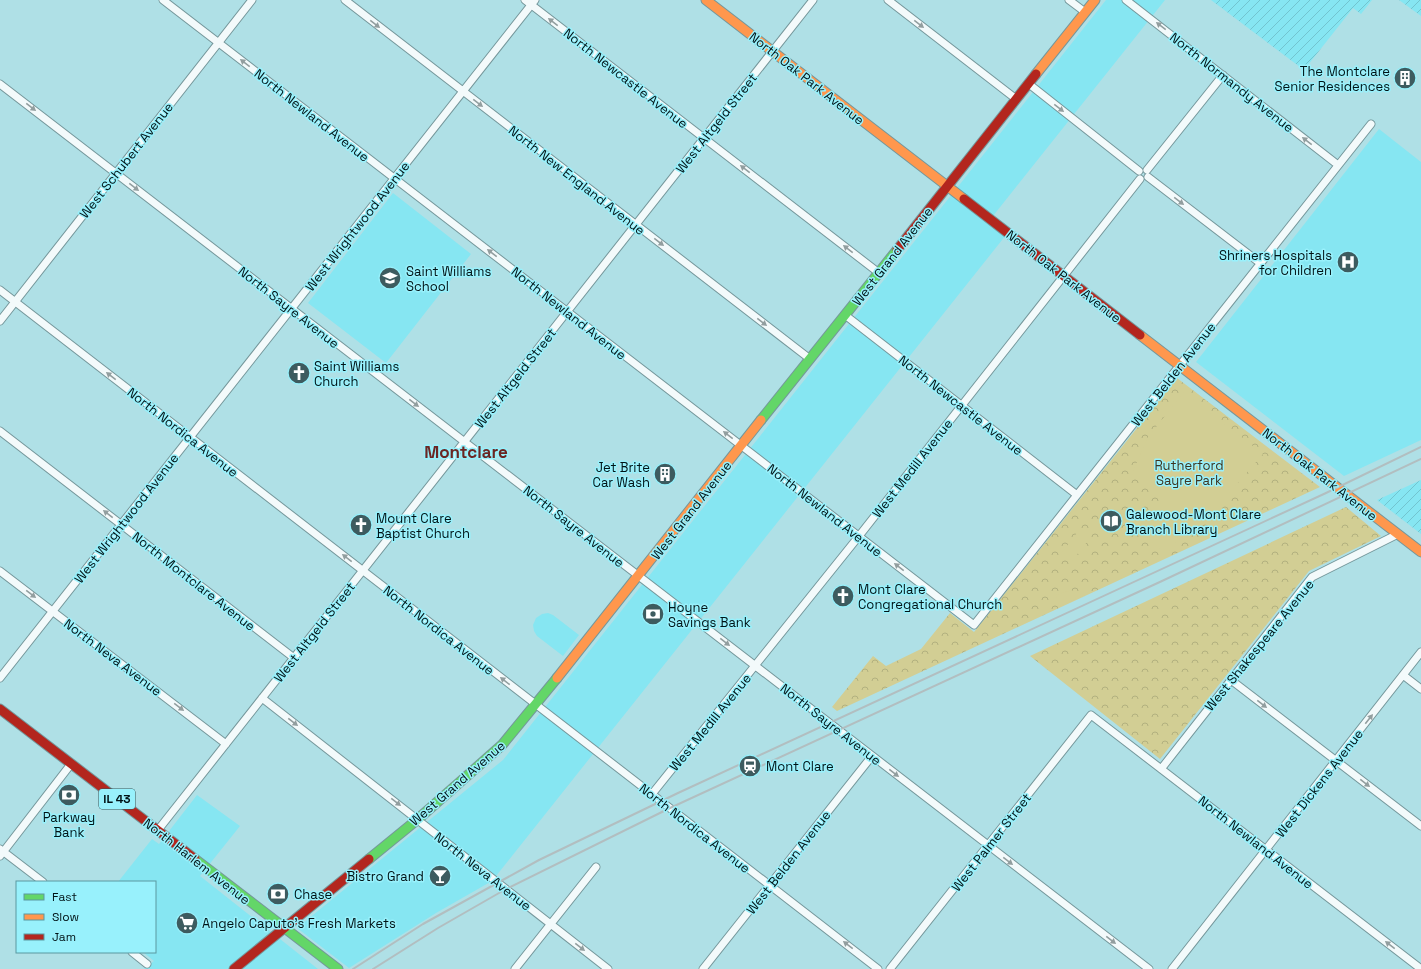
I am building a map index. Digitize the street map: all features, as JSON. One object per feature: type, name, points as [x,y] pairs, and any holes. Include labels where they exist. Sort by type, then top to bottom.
[{"type":"main road","name":"North Oak Park Avenue","points":[[706,0],[1421,552]]},
{"type":"main road","name":"West Grand Avenue","points":[[234,969],[418,819],[487,760],[502,745],[742,446],[1095,0]]},
{"type":"main road","name":"North Harlem Avenue","points":[[0,709],[338,969]]},
{"type":"street","name":"North Newland Avenue","points":[[163,0],[974,625]]},
{"type":"street","name":"West Schubert Avenue","points":[[0,321],[252,0]]},
{"type":"street","name":"North New England Avenue","points":[[345,0],[810,359]]},
{"type":"street","name":"West Altgeld Street","points":[[158,830],[813,0]]},
{"type":"street","points":[[888,0],[1016,99]]},
{"type":"street","points":[[1069,0],[1085,12]]},
{"type":"street","name":"North Normandy Avenue","points":[[1126,0],[1338,164]]},
{"type":"street","name":"West Wrightwood Avenue","points":[[0,678],[463,91],[531,2]]},
{"type":"street","name":"North Newcastle Avenue","points":[[531,2],[879,273]]},
{"type":"street","name":"West Medill Avenue","points":[[652,794],[859,536],[1222,75]]},
{"type":"street","name":"North Sayre Avenue","points":[[0,84],[1149,969]]},
{"type":"street","points":[[1028,84],[1260,264]]},
{"type":"street","name":"West Belden Avenue","points":[[974,625],[1371,124]]},
{"type":"street","name":"North Nordica Avenue","points":[[0,290],[878,969]]},
{"type":"street","name":"North Newcastle Avenue","points":[[845,315],[1077,495]]},
{"type":"street","name":"North Montclare Avenue","points":[[0,431],[294,658]]},
{"type":"street","name":"West Shakespeare Avenue","points":[[1161,769],[1312,577],[1398,534]]},
{"type":"street","name":"North Neva Avenue","points":[[0,571],[226,744]]},
{"type":"street","name":"West Dickens Avenue","points":[[1172,969],[1421,652]]},
{"type":"street","points":[[1403,675],[1421,689]]},
{"type":"street","points":[[1231,680],[1421,826]]},
{"type":"street","name":"North Neva Avenue","points":[[262,698],[608,969]]},
{"type":"street","name":"North Newland Avenue","points":[[1091,715],[1421,969]]},
{"type":"street","name":"West Palmer Street","points":[[890,969],[1091,715]]},
{"type":"street","name":"West Belden Avenue","points":[[703,969],[872,756]]},
{"type":"street","points":[[42,881],[1,852],[71,764]]},
{"type":"street","points":[[515,969],[596,867]]},
{"type":"street","points":[[133,953],[147,964]]},
{"type":"shaded area","points":[[1106,0],[1165,0],[993,216],[1010,230],[492,881],[436,913],[349,968],[297,928],[503,760]]},
{"type":"shaded area","points":[[1211,0],[1372,0],[1361,14],[1353,8],[1304,70]]},
{"type":"shaded area","points":[[1399,0],[1421,0],[1421,16]]},
{"type":"shaded area","name":"Shriners Hospitals for Children","points":[[1379,129],[1421,162],[1421,440],[1344,476],[1196,362]]},
{"type":"shaded area","name":"Saint Williams School","points":[[393,193],[471,254],[386,363],[308,303]]},
{"type":"shaded area","points":[[1421,480],[1421,534],[1377,500]]},
{"type":"shaded area","points":[[548,613],[553,615],[579,635],[563,656],[537,636],[534,631],[533,625],[536,618],[542,614]]},
{"type":"shaded area","points":[[197,795],[240,826],[200,876],[318,969],[144,969],[154,961],[144,953],[156,953],[156,881],[119,881],[152,839],[159,844]]},
{"type":"green space","name":"Rutherford Sayre Park","points":[[1177,378],[1320,487],[837,711],[832,707],[873,656],[886,666],[921,649],[950,613],[974,632]]},
{"type":"green space","points":[[1184,392],[1263,454],[1202,524],[1193,519],[1167,554],[1136,531],[1163,495],[1133,471],[1148,437]]},
{"type":"green space","points":[[1346,507],[1381,536],[1309,571],[1160,759],[1030,656]]},
{"type":"green space","points":[[1077,533],[1087,542],[1072,561],[1062,552]]},
{"type":"green space","points":[[1072,590],[1076,599],[1059,606],[1056,595]]},
{"type":"railway","points":[[353,969],[423,924],[539,860],[678,793],[1326,493],[1421,447]]},
{"type":"railway","points":[[373,969],[438,928],[506,889],[670,808],[1162,581],[1421,459]]},
{"type":"traffic: fast","points":[[761,420],[897,250]]},
{"type":"traffic: fast","points":[[369,859],[418,819],[502,745],[557,678]]},
{"type":"traffic: fast","points":[[195,859],[338,969]]},
{"type":"traffic: slow","points":[[706,0],[964,199]]},
{"type":"traffic: slow","points":[[1036,74],[1095,0]]},
{"type":"traffic: slow","points":[[1140,335],[1421,552]]},
{"type":"traffic: slow","points":[[557,678],[761,420]]},
{"type":"traffic: jam","points":[[897,250],[1036,74]]},
{"type":"traffic: jam","points":[[964,199],[1140,335]]},
{"type":"traffic: jam","points":[[0,709],[195,859]]},
{"type":"traffic: jam","points":[[234,969],[369,859]]},
{"type":"place","name":"The Montclare Senior Residences","points":[[1405,78]]},
{"type":"place","name":"Shriners Hospitals for Children","points":[[1348,262]]},
{"type":"place","name":"Saint Williams School","points":[[390,278]]},
{"type":"place","name":"Saint Williams Church","points":[[299,373]]},
{"type":"place","name":"Jet Brite Car Wash","points":[[665,474]]},
{"type":"place","name":"Galewood-Mont Clare Branch Library","points":[[1111,521]]},
{"type":"place","name":"Mount Clare Baptist Church","points":[[361,525]]},
{"type":"place","name":"Mont Clare Congregational Church","points":[[843,596]]},
{"type":"place","name":"Hoyne Savings Bank","points":[[653,614]]},
{"type":"place","name":"Mont Clare","points":[[750,766]]},
{"type":"place","name":"Parkway Bank","points":[[69,795]]},
{"type":"place","name":"Bistro Grand","points":[[440,876]]},
{"type":"place","name":"Chase","points":[[278,894]]},
{"type":"place","name":"Angelo Caputo's Fresh Markets","points":[[187,923]]},
{"type":"district","name":"Montclare","points":[[466,452]]}]
